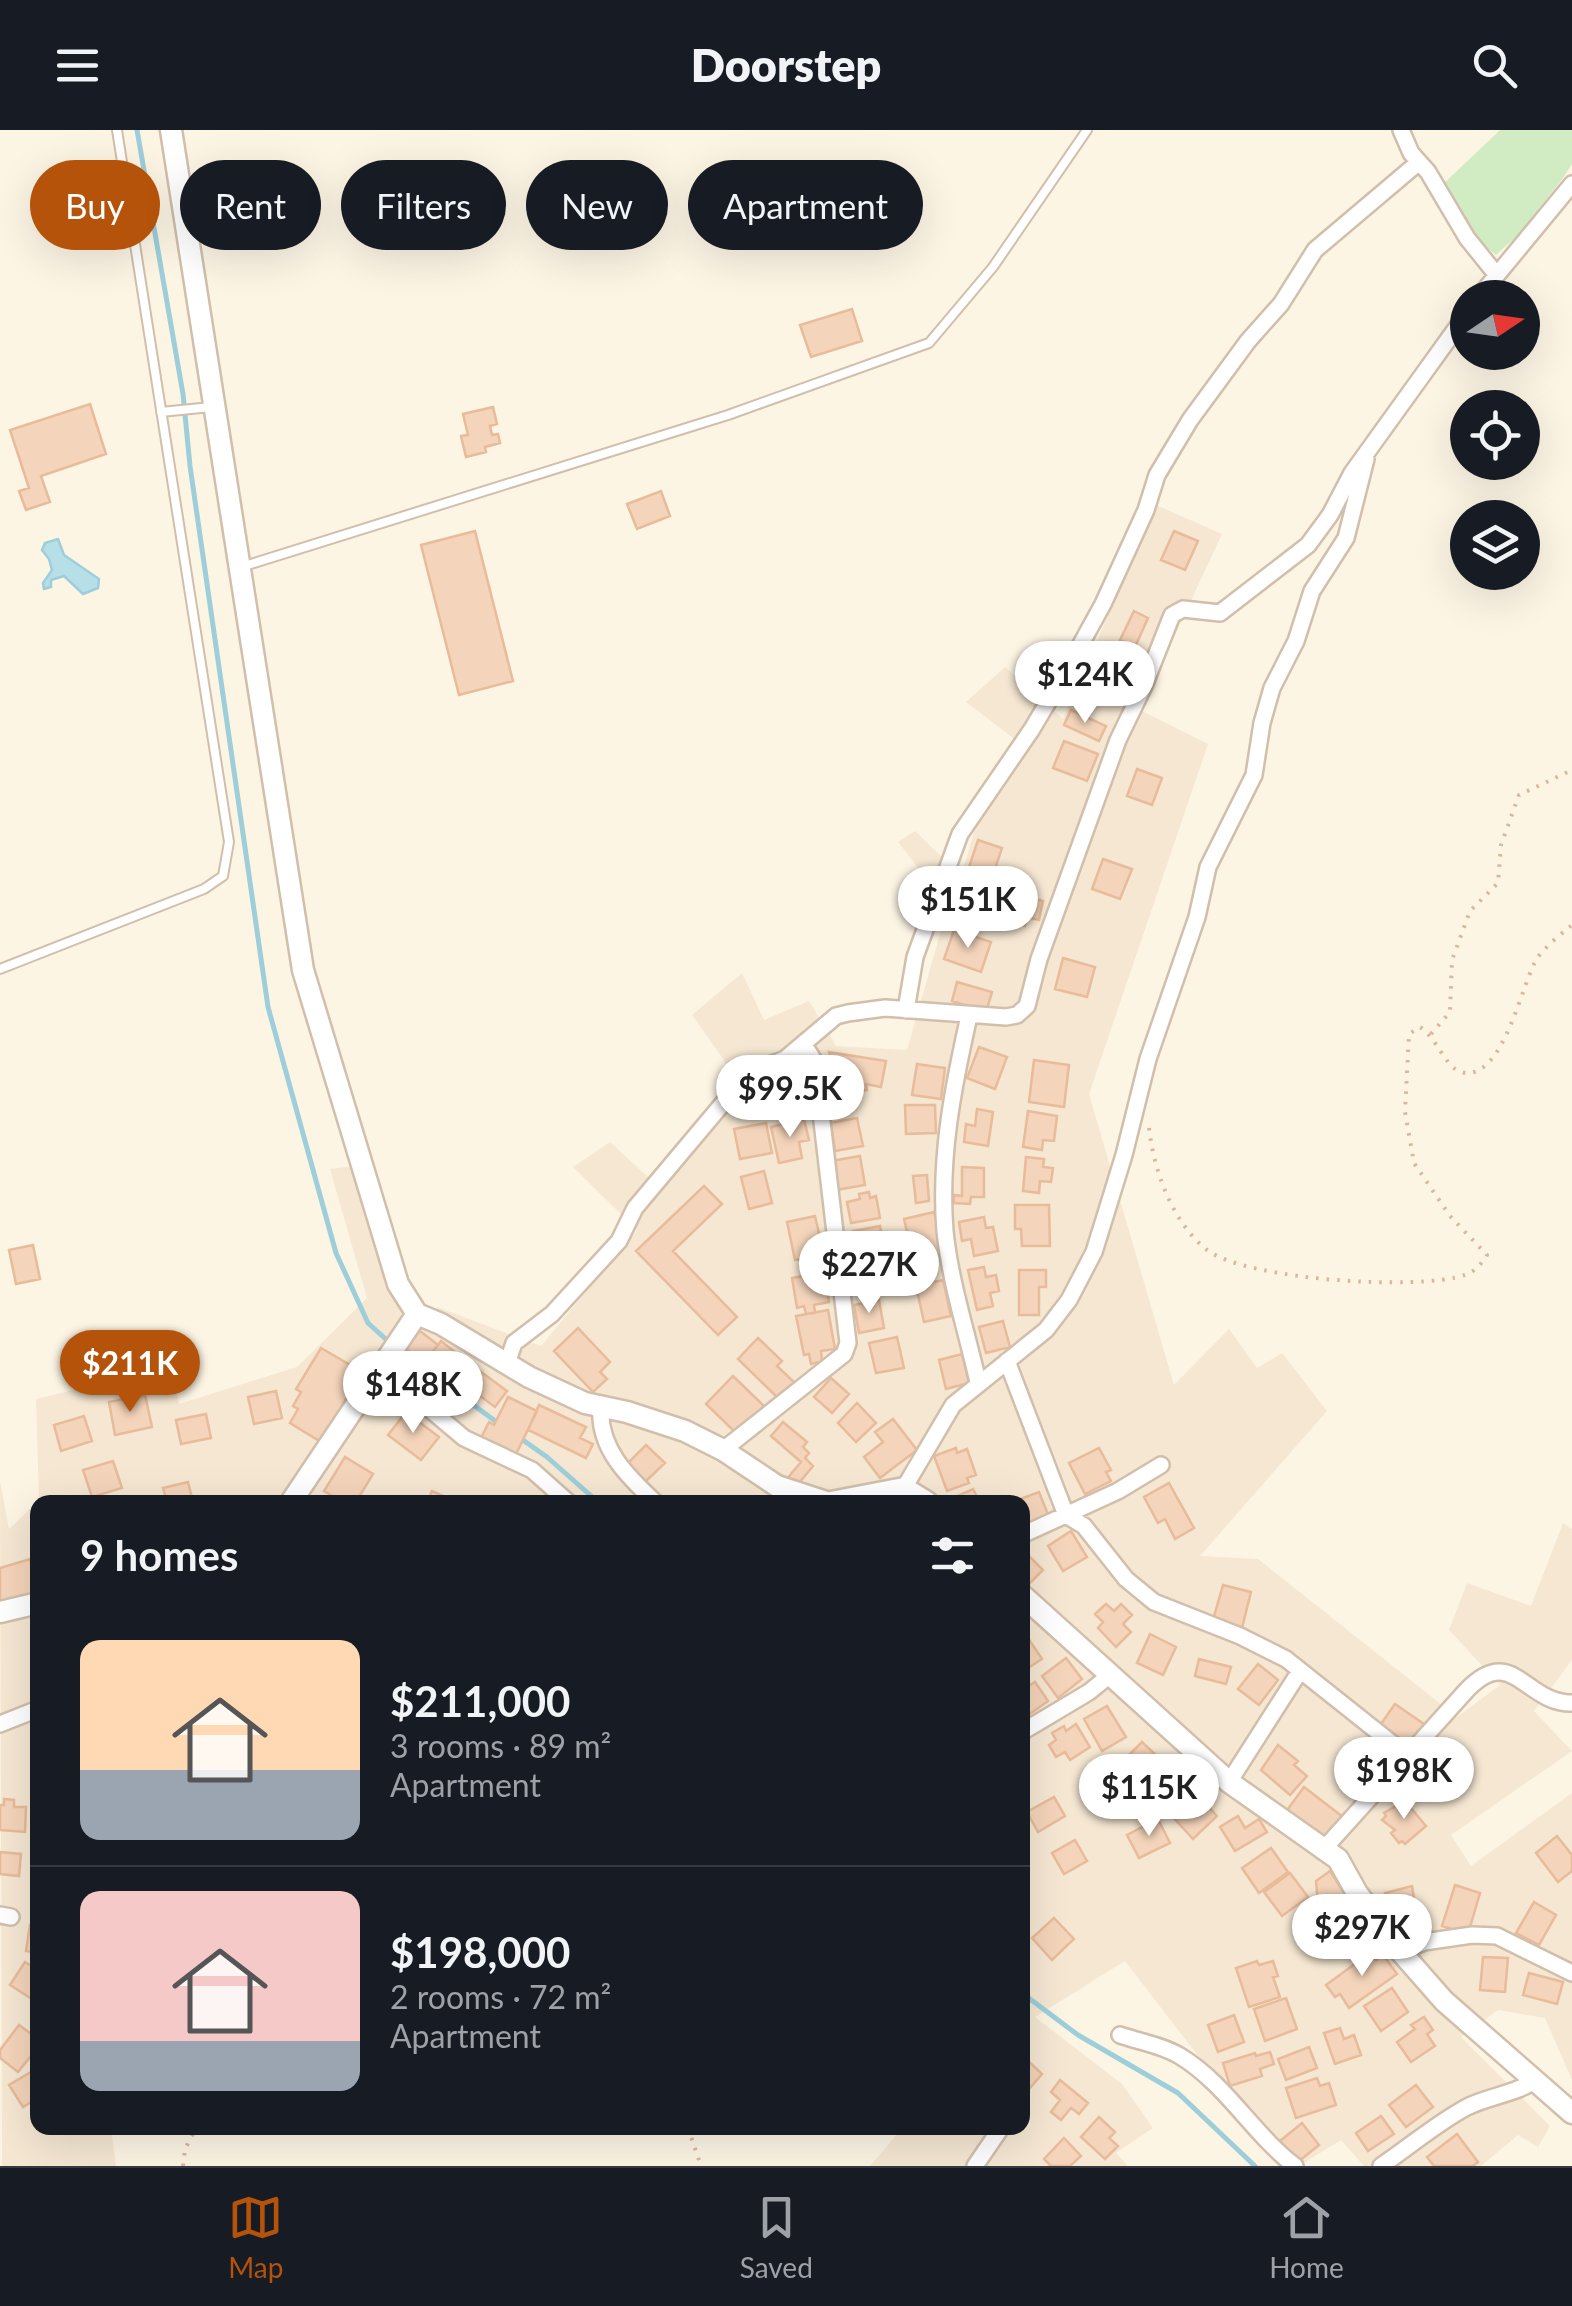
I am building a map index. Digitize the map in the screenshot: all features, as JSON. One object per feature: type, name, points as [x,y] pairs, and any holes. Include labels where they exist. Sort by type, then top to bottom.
[{"type":"street","points":[[171,130],[206,408],[241,567],[303,970],[398,1284],[417,1314],[543,1384],[600,1408],[627,1412],[685,1431],[723,1450],[777,1486],[806,1495]]},
{"type":"street","points":[[1402,130],[1404,140],[1467,238],[1496,274]]},
{"type":"street","points":[[906,1010],[915,957],[960,834],[1032,730],[1064,675],[1103,604],[1165,461],[1240,350],[1281,304],[1315,250],[1419,162]]},
{"type":"street","points":[[1492,280],[1572,184]]},
{"type":"street","points":[[507,1364],[514,1343],[552,1314],[619,1241],[635,1208],[730,1095],[756,1070],[804,1045],[836,1016],[885,1008],[1006,1018],[1017,1015],[1026,1006],[1039,959],[1118,740],[1172,614],[1183,609],[1220,613],[1299,554],[1330,516],[1346,483],[1450,335]]},
{"type":"street","points":[[904,1488],[945,1415],[978,1382],[1054,1320],[1094,1252],[1138,1108],[1148,1058],[1197,917],[1208,867],[1254,774],[1272,688],[1296,641],[1312,591],[1346,538],[1367,455]]},
{"type":"street","points":[[969,1016],[951,1095],[944,1171],[946,1233],[978,1382]]},
{"type":"street","points":[[723,1450],[844,1354],[848,1342],[815,1062],[804,1045]]},
{"type":"street","points":[[296,1495],[417,1314]]},
{"type":"street","points":[[1007,1361],[1066,1515],[1084,1526],[1126,1579],[1154,1602],[1261,1646],[1300,1670],[1408,1756]]},
{"type":"street","points":[[384,1363],[464,1438],[532,1470],[560,1495]]},
{"type":"street","points":[[600,1408],[605,1444],[626,1474],[648,1495]]},
{"type":"street","points":[[1030,1531],[1118,1492],[1162,1466]]},
{"type":"street","points":[[866,1495],[904,1488],[915,1495]]},
{"type":"street","points":[[1030,1602],[1229,1782],[1338,1859],[1357,1893],[1401,1952],[1444,2001],[1572,2113]]},
{"type":"street","points":[[0,1612],[30,1605]]},
{"type":"street","points":[[1229,1782],[1300,1670]]},
{"type":"street","points":[[1322,1850],[1485,1674],[1509,1673],[1551,1700],[1572,1703]]},
{"type":"street","points":[[1030,1727],[1110,1675]]},
{"type":"street","points":[[0,1724],[30,1712]]},
{"type":"street","points":[[1401,1952],[1424,1942],[1497,1936],[1572,1972]]},
{"type":"street","points":[[1120,2035],[1170,2051],[1192,2064],[1294,2166]]},
{"type":"street","points":[[1381,2166],[1471,2105],[1525,2088],[1534,2081]]},
{"type":"street","points":[[975,2166],[996,2135]]},
{"type":"lane","points":[[0,969],[204,889],[223,876],[229,842],[117,130]]},
{"type":"lane","points":[[241,567],[728,415],[929,343],[993,267],[1087,130]]},
{"type":"lane","points":[[162,412],[206,408]]},
{"type":"path","points":[[1431,1034],[1450,1012],[1449,972],[1465,923],[1470,912],[1498,883],[1501,846],[1519,795],[1572,770]]},
{"type":"path","points":[[1148,1120],[1164,1190],[1198,1242],[1218,1257],[1292,1275],[1363,1282],[1452,1278],[1470,1273],[1487,1255],[1450,1216],[1410,1151],[1405,1112],[1410,1034],[1420,1027],[1431,1034],[1452,1066],[1462,1072],[1475,1071],[1494,1056],[1519,1009],[1537,958],[1572,925]]},
{"type":"path","points":[[183,2166],[192,2135]]},
{"type":"path","points":[[690,2135],[701,2166]]},
{"type":"shaded area","points":[[1156,505],[1222,534],[1140,710],[1208,744],[1089,1094],[1174,1385],[1229,1329],[1257,1368],[1282,1353],[1327,1411],[1200,1556],[1258,1559],[1457,1717],[1500,1685],[1449,1630],[1467,1583],[1531,1606],[1563,1523],[1572,1529],[1572,1660],[1534,1711],[1572,1751],[1451,1835],[1471,1866],[1572,1793],[1572,2080],[1545,2018],[1498,2010],[1461,2037],[1550,2126],[1538,2147],[1518,2135],[1481,2166],[1364,2166],[1341,2140],[1299,2166],[1215,2078],[1125,1961],[1035,2017],[1122,2084],[1153,2128],[1116,2153],[1128,2166],[870,2166],[896,2135],[1030,2135],[1030,1495],[39,1495],[36,1399],[171,1367],[179,1404],[297,1367],[367,1298],[330,1169],[361,1165],[417,1331],[437,1307],[541,1346],[637,1230],[573,1167],[610,1142],[660,1188],[746,1091],[692,1015],[742,973],[764,1020],[809,1001],[836,1046],[907,1050],[948,906],[898,842],[915,831],[961,876],[983,802],[1026,748],[966,702],[1005,667],[1063,719]]},
{"type":"shaded area","points":[[0,1481],[9,1529],[30,1509],[30,2135],[112,2135],[116,2166],[2,2166]]},
{"type":"green space","points":[[1500,130],[1572,130],[1572,164],[1517,236],[1496,255],[1476,239],[1440,187]]},
{"type":"water","points":[[58,539],[64,555],[99,579],[98,588],[83,594],[64,576],[51,580],[51,587],[44,589],[43,583],[52,570],[42,550],[45,543]]},
{"type":"building","points":[[852,309],[862,341],[811,357],[800,325]]},
{"type":"building","points":[[90,404],[106,454],[41,476],[50,502],[26,510],[19,491],[29,488],[10,430]]},
{"type":"building","points":[[493,407],[497,424],[490,426],[500,443],[466,457],[461,436],[468,435],[463,414]]},
{"type":"building","points":[[661,491],[670,516],[637,529],[627,504]]},
{"type":"building","points":[[475,531],[513,681],[459,695],[421,545]]},
{"type":"building","points":[[1174,531],[1198,541],[1185,570],[1161,560]]},
{"type":"building","points":[[1134,611],[1148,618],[1135,647],[1120,640]]},
{"type":"building","points":[[1111,656],[1144,671],[1133,696],[1100,680]]},
{"type":"building","points":[[1071,710],[1106,726],[1099,741],[1064,725]]},
{"type":"building","points":[[1064,741],[1098,754],[1087,781],[1053,768]]},
{"type":"building","points":[[1137,769],[1162,778],[1152,805],[1127,796]]},
{"type":"building","points":[[978,840],[1002,848],[993,875],[969,867]]},
{"type":"building","points":[[1103,859],[1132,869],[1120,899],[1092,889]]},
{"type":"building","points":[[999,890],[1043,901],[1039,920],[1027,917],[1025,926],[992,917]]},
{"type":"building","points":[[954,930],[991,942],[981,972],[944,959]]},
{"type":"building","points":[[1063,958],[1095,967],[1087,997],[1055,989]]},
{"type":"building","points":[[957,982],[992,992],[986,1012],[952,1001]]},
{"type":"building","points":[[979,1047],[1007,1057],[995,1089],[967,1078]]},
{"type":"building","points":[[829,1052],[886,1061],[881,1087],[866,1084],[867,1090],[830,1098],[825,1074],[834,1073]]},
{"type":"building","points":[[1034,1060],[1069,1065],[1064,1107],[1029,1102]]},
{"type":"building","points":[[917,1064],[945,1068],[941,1099],[912,1095]]},
{"type":"building","points":[[795,1083],[800,1107],[773,1113],[769,1088]]},
{"type":"building","points":[[905,1105],[935,1105],[936,1133],[906,1134]]},
{"type":"building","points":[[977,1109],[993,1112],[988,1146],[964,1142],[966,1124],[975,1126]]},
{"type":"building","points":[[1028,1111],[1057,1116],[1054,1141],[1043,1140],[1042,1150],[1023,1147]]},
{"type":"building","points":[[857,1118],[863,1146],[835,1151],[831,1123]]},
{"type":"building","points":[[804,1119],[809,1140],[799,1142],[802,1158],[779,1163],[771,1127]]},
{"type":"building","points":[[766,1123],[772,1153],[740,1159],[734,1129]]},
{"type":"building","points":[[860,1156],[865,1185],[836,1190],[831,1161]]},
{"type":"building","points":[[1026,1157],[1044,1159],[1043,1167],[1053,1168],[1051,1182],[1040,1181],[1039,1193],[1023,1191]]},
{"type":"building","points":[[962,1167],[984,1168],[984,1197],[971,1197],[970,1204],[954,1203],[954,1195],[962,1196]]},
{"type":"building","points":[[764,1171],[772,1203],[749,1209],[741,1177]]},
{"type":"building","points":[[927,1175],[929,1201],[916,1203],[913,1176]]},
{"type":"building","points":[[704,1186],[722,1204],[673,1251],[737,1317],[718,1335],[636,1251]]},
{"type":"building","points":[[869,1192],[870,1198],[876,1196],[880,1218],[851,1223],[847,1202]]},
{"type":"building","points":[[1015,1205],[1049,1205],[1050,1246],[1022,1246],[1021,1229],[1015,1229]]},
{"type":"building","points":[[934,1212],[944,1255],[919,1260],[915,1239],[909,1240],[904,1219]]},
{"type":"building","points":[[815,1216],[821,1242],[829,1240],[833,1261],[814,1265],[813,1257],[795,1260],[787,1222]]},
{"type":"building","points":[[984,1217],[986,1228],[993,1227],[998,1251],[974,1256],[971,1239],[962,1241],[959,1222]]},
{"type":"building","points":[[880,1226],[885,1252],[858,1256],[853,1231]]},
{"type":"building","points":[[33,1245],[40,1279],[16,1284],[9,1250]]},
{"type":"building","points":[[984,1267],[986,1277],[996,1275],[999,1291],[990,1293],[993,1306],[977,1310],[968,1270]]},
{"type":"building","points":[[1019,1270],[1046,1270],[1046,1287],[1039,1287],[1039,1315],[1019,1315]]},
{"type":"building","points":[[824,1272],[829,1302],[814,1305],[815,1313],[806,1314],[804,1306],[797,1308],[792,1278]]},
{"type":"building","points":[[943,1280],[951,1316],[924,1322],[916,1286]]},
{"type":"building","points":[[879,1300],[884,1328],[859,1333],[854,1305]]},
{"type":"building","points":[[828,1310],[835,1349],[821,1351],[822,1361],[811,1364],[809,1354],[804,1355],[796,1316]]},
{"type":"building","points":[[1003,1321],[1010,1347],[986,1353],[979,1327]]},
{"type":"building","points":[[415,1327],[438,1345],[424,1363],[400,1344]]},
{"type":"building","points":[[578,1328],[610,1362],[600,1372],[607,1379],[593,1392],[554,1351]]},
{"type":"building","points":[[897,1337],[904,1368],[876,1373],[869,1343]]},
{"type":"building","points":[[758,1338],[782,1361],[777,1366],[796,1384],[780,1400],[738,1359]]},
{"type":"building","points":[[441,1341],[465,1360],[447,1382],[424,1363]]},
{"type":"building","points":[[321,1348],[362,1372],[321,1442],[290,1423],[301,1392],[296,1389]]},
{"type":"building","points":[[962,1354],[969,1383],[946,1389],[939,1360]]},
{"type":"building","points":[[465,1360],[507,1391],[495,1407],[452,1375]]},
{"type":"building","points":[[733,1376],[764,1406],[737,1434],[706,1404]]},
{"type":"building","points":[[831,1378],[849,1394],[832,1413],[814,1397]]},
{"type":"building","points":[[276,1391],[282,1418],[254,1424],[248,1397]]},
{"type":"building","points":[[145,1395],[152,1427],[115,1435],[109,1402]]},
{"type":"building","points":[[508,1397],[537,1411],[516,1454],[481,1438],[489,1422],[494,1425]]},
{"type":"building","points":[[857,1403],[876,1423],[856,1442],[838,1423]]},
{"type":"building","points":[[539,1405],[586,1427],[580,1438],[593,1444],[586,1458],[528,1430]]},
{"type":"building","points":[[406,1412],[439,1437],[421,1460],[388,1435]]},
{"type":"building","points":[[206,1414],[211,1438],[181,1444],[176,1420]]},
{"type":"building","points":[[84,1416],[92,1441],[61,1451],[54,1425]]},
{"type":"building","points":[[893,1419],[917,1450],[880,1478],[864,1457],[883,1442],[875,1432]]},
{"type":"building","points":[[783,1422],[807,1442],[803,1447],[809,1453],[805,1458],[813,1466],[794,1489],[785,1481],[801,1462],[771,1436]]},
{"type":"building","points":[[646,1445],[665,1463],[644,1483],[626,1465]]},
{"type":"building","points":[[956,1448],[957,1453],[967,1449],[976,1475],[967,1478],[969,1483],[947,1491],[934,1456]]},
{"type":"building","points":[[1099,1448],[1111,1470],[1106,1472],[1111,1481],[1085,1494],[1069,1463]]},
{"type":"building","points":[[345,1457],[373,1474],[360,1495],[331,1495],[324,1491]]},
{"type":"building","points":[[113,1461],[122,1488],[91,1495],[83,1470]]},
{"type":"building","points":[[188,1482],[191,1495],[165,1495],[163,1488]]},
{"type":"building","points":[[1169,1483],[1194,1528],[1175,1539],[1165,1519],[1158,1523],[1144,1497]]},
{"type":"building","points":[[1039,1492],[1049,1517],[1030,1525],[1030,1495]]},
{"type":"building","points":[[1071,1531],[1087,1557],[1063,1571],[1048,1546]]},
{"type":"building","points":[[1030,1557],[1043,1570],[1030,1583]]},
{"type":"building","points":[[30,1559],[30,1595],[0,1604],[0,1568]]},
{"type":"building","points":[[1223,1585],[1251,1592],[1242,1628],[1213,1620]]},
{"type":"building","points":[[1106,1604],[1114,1611],[1121,1604],[1132,1615],[1123,1624],[1131,1632],[1116,1647],[1098,1628],[1103,1622],[1095,1614]]},
{"type":"building","points":[[1150,1634],[1176,1647],[1163,1675],[1137,1663]]},
{"type":"building","points":[[1030,1641],[1042,1659],[1030,1667]]},
{"type":"building","points":[[1066,1658],[1082,1679],[1058,1698],[1042,1676]]},
{"type":"building","points":[[1199,1659],[1231,1667],[1226,1684],[1195,1676]]},
{"type":"building","points":[[1258,1664],[1278,1680],[1259,1705],[1238,1689]]},
{"type":"building","points":[[1035,1682],[1048,1701],[1030,1714],[1030,1685]]},
{"type":"building","points":[[1395,1704],[1424,1724],[1407,1749],[1378,1728]]},
{"type":"building","points":[[1107,1706],[1126,1737],[1102,1751],[1084,1719]]},
{"type":"building","points":[[1076,1724],[1090,1747],[1070,1760],[1065,1752],[1056,1757],[1049,1745],[1056,1740],[1052,1733],[1064,1726],[1066,1731]]},
{"type":"building","points":[[1142,1742],[1159,1758],[1138,1780],[1121,1763]]},
{"type":"building","points":[[1278,1745],[1298,1761],[1294,1765],[1307,1776],[1290,1795],[1261,1770]]},
{"type":"building","points":[[1304,1787],[1343,1817],[1324,1842],[1285,1813]]},
{"type":"building","points":[[1054,1797],[1065,1816],[1038,1832],[1030,1810]]},
{"type":"building","points":[[4,1799],[14,1800],[14,1807],[26,1807],[25,1832],[0,1830],[0,1805],[4,1805]]},
{"type":"building","points":[[1192,1799],[1197,1805],[1202,1800],[1217,1816],[1193,1839],[1173,1817]]},
{"type":"building","points":[[1405,1801],[1426,1826],[1405,1844],[1399,1843],[1391,1833],[1395,1830],[1382,1820],[1384,1813]]},
{"type":"building","points":[[1238,1816],[1245,1828],[1259,1819],[1267,1832],[1235,1851],[1220,1827]]},
{"type":"building","points":[[1158,1819],[1170,1843],[1139,1858],[1127,1835]]},
{"type":"building","points":[[1557,1836],[1572,1855],[1572,1871],[1558,1882],[1536,1853]]},
{"type":"building","points":[[1075,1840],[1087,1861],[1064,1874],[1052,1853]]},
{"type":"building","points":[[1271,1848],[1288,1872],[1259,1893],[1242,1868]]},
{"type":"building","points":[[0,1852],[21,1854],[19,1876],[0,1874]]},
{"type":"building","points":[[1330,1871],[1351,1904],[1320,1925],[1316,1881]]},
{"type":"building","points":[[1290,1873],[1308,1897],[1282,1916],[1264,1892]]},
{"type":"building","points":[[1455,1885],[1480,1893],[1468,1934],[1442,1926]]},
{"type":"building","points":[[1412,1886],[1416,1911],[1393,1916],[1385,1893]]},
{"type":"building","points":[[1534,1902],[1556,1915],[1539,1945],[1516,1933]]},
{"type":"building","points":[[1054,1918],[1074,1939],[1052,1960],[1032,1938]]},
{"type":"building","points":[[1371,1952],[1376,1960],[1383,1955],[1397,1974],[1349,2008],[1340,1994],[1335,1997],[1326,1985]]},
{"type":"building","points":[[1483,1957],[1508,1958],[1505,1992],[1480,1990]]},
{"type":"building","points":[[1257,1961],[1259,1965],[1273,1961],[1278,1976],[1273,1977],[1280,1997],[1249,2007],[1236,1968]]},
{"type":"building","points":[[25,1962],[30,1965],[30,1998],[10,1985]]},
{"type":"building","points":[[1529,1973],[1563,1982],[1557,2004],[1523,1995]]},
{"type":"building","points":[[1392,1988],[1408,2012],[1381,2031],[1364,2006]]},
{"type":"building","points":[[1286,1998],[1297,2029],[1265,2041],[1254,2009]]},
{"type":"building","points":[[1234,2015],[1244,2042],[1218,2052],[1208,2025]]},
{"type":"building","points":[[1424,2017],[1433,2030],[1427,2034],[1435,2046],[1411,2062],[1397,2042]]},
{"type":"building","points":[[19,2025],[30,2033],[30,2057],[18,2072],[0,2058],[0,2050]]},
{"type":"building","points":[[1340,2028],[1344,2039],[1354,2035],[1361,2055],[1335,2064],[1324,2033]]},
{"type":"building","points":[[1309,2047],[1317,2068],[1286,2080],[1278,2059]]},
{"type":"building","points":[[1270,2052],[1274,2064],[1260,2069],[1262,2076],[1230,2086],[1223,2063]]},
{"type":"building","points":[[1030,2063],[1042,2074],[1030,2088]]},
{"type":"building","points":[[30,2073],[30,2103],[23,2107],[9,2085]]},
{"type":"building","points":[[1317,2078],[1320,2086],[1329,2083],[1336,2105],[1296,2118],[1286,2088]]},
{"type":"building","points":[[1060,2080],[1088,2103],[1079,2114],[1071,2108],[1061,2120],[1051,2112],[1060,2100],[1051,2092]]},
{"type":"building","points":[[1416,2085],[1433,2107],[1406,2127],[1389,2105]]},
{"type":"building","points":[[1381,2116],[1394,2134],[1368,2151],[1356,2133]]},
{"type":"building","points":[[1099,2117],[1115,2132],[1109,2138],[1118,2146],[1105,2159],[1081,2137]]},
{"type":"building","points":[[1302,2123],[1319,2145],[1298,2162],[1280,2141]]},
{"type":"building","points":[[1457,2134],[1478,2162],[1473,2166],[1434,2166],[1427,2157]]},
{"type":"building","points":[[1064,2138],[1081,2156],[1070,2166],[1051,2166],[1044,2159]]},
{"type":"waterway","points":[[137,130],[183,394],[268,1007],[336,1253],[368,1323],[390,1343]]},
{"type":"waterway","points":[[398,1350],[498,1423]]},
{"type":"waterway","points":[[520,1438],[590,1495]]},
{"type":"waterway","points":[[1030,1999],[1078,2035],[1178,2093],[1255,2166]]}]
